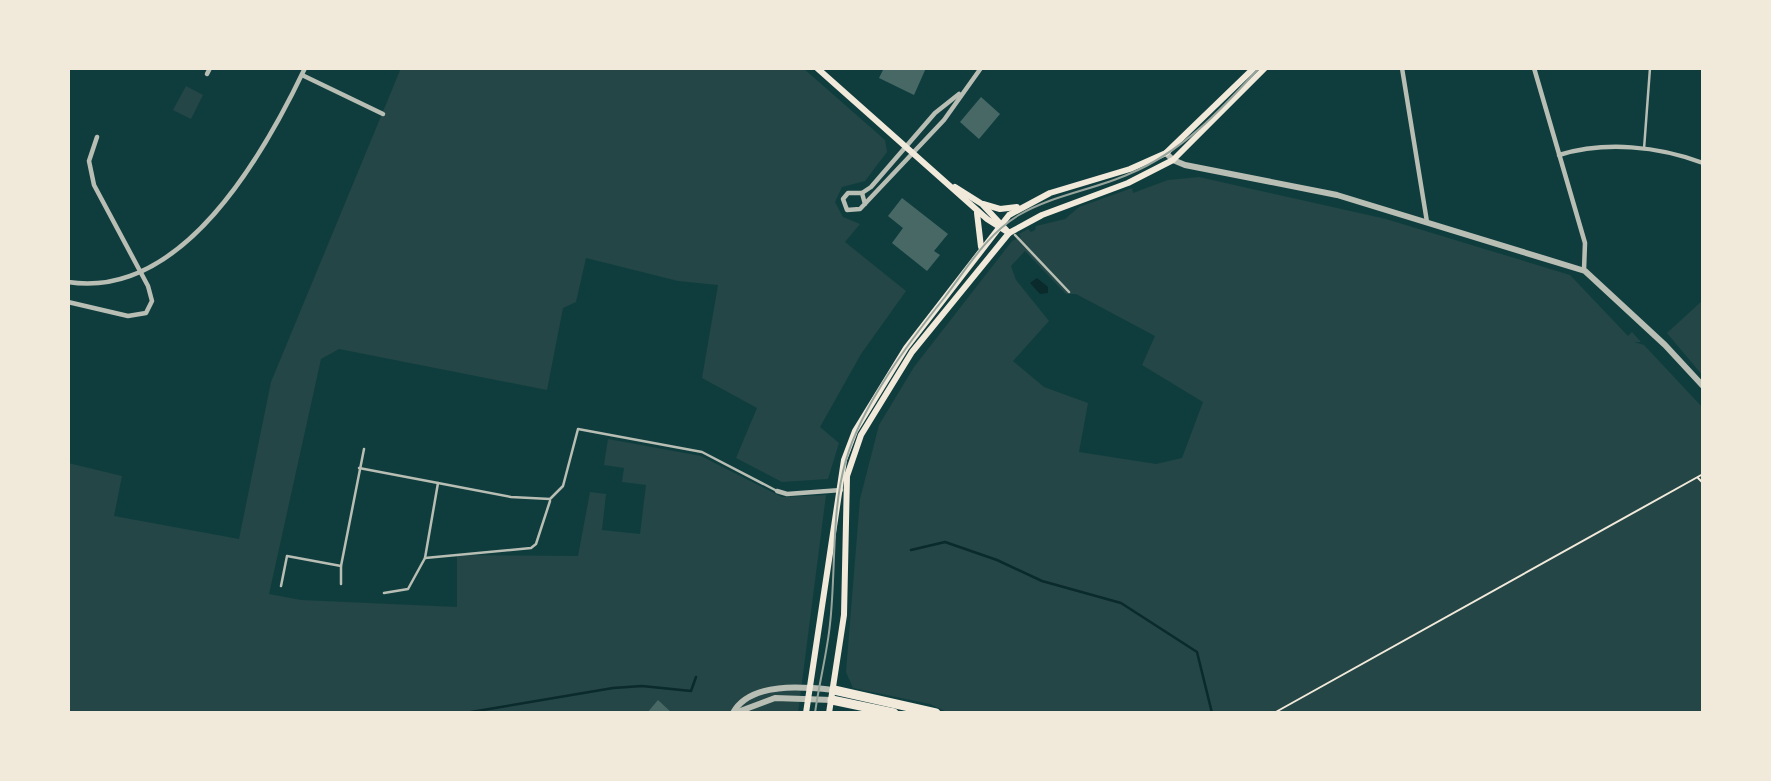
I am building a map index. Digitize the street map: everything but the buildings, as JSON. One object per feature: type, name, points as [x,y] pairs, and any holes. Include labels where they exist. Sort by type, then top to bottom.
[{"type":"highway","points":[[833,695],[894,713]]},
{"type":"highway","points":[[833,695],[936,713]]},
{"type":"highway","points":[[855,713],[874,709]]},
{"type":"main road","points":[[817,68],[975,208],[1012,234]]},
{"type":"main road","points":[[982,204],[1008,209],[1019,207],[1050,193],[1148,163],[1166,153],[1211,114],[1254,68]]},
{"type":"main road","points":[[829,713],[844,615],[841,490],[855,449],[882,397],[912,352],[1012,234],[1042,215],[1128,183],[1173,160],[1265,68]]},
{"type":"main road","points":[[948,183],[982,204],[999,225]]},
{"type":"main road","points":[[806,713],[849,446],[877,393],[929,316],[999,225],[1019,207]]},
{"type":"main road","points":[[975,208],[980,223],[981,247]]},
{"type":"street","points":[[68,282],[98,282],[140,273],[174,253],[226,198],[264,145],[305,68]]},
{"type":"street","points":[[963,91],[935,113],[871,187],[862,192],[848,193],[843,199],[843,205],[854,212],[865,204],[944,120],[981,68]]},
{"type":"street","points":[[1402,68],[1427,222]]},
{"type":"street","points":[[1534,68],[1586,243],[1584,271]]},
{"type":"street","points":[[302,75],[383,114]]},
{"type":"street","points":[[68,302],[139,316],[146,313],[152,301],[94,185],[89,161],[97,137]]},
{"type":"street","points":[[1559,155],[1593,146],[1644,149],[1703,163]]},
{"type":"street","points":[[1166,153],[1173,160],[1337,195],[1584,271],[1665,345],[1703,386]]},
{"type":"street","points":[[862,192],[865,204]]},
{"type":"street","points":[[778,491],[787,494],[841,490]]},
{"type":"street","points":[[734,713],[744,701],[778,687],[810,688],[833,695]]},
{"type":"street","points":[[734,713],[775,698],[833,695]]},
{"type":"lane","points":[[1644,149],[1650,68]]},
{"type":"lane","points":[[1012,234],[1069,292]]},
{"type":"lane","points":[[425,558],[531,548],[536,544],[550,499],[563,486],[578,429],[585,428],[702,452],[778,491]]},
{"type":"lane","points":[[341,584],[341,566],[358,468],[364,449]]},
{"type":"lane","points":[[358,468],[511,496],[550,499]]},
{"type":"lane","points":[[384,593],[408,589],[425,558],[438,483]]},
{"type":"lane","points":[[281,586],[287,556],[341,566]]},
{"type":"path","points":[[1274,713],[1703,474]]},
{"type":"path","points":[[1697,478],[1703,483]]},
{"type":"shaded area","points":[[401,68],[803,68],[885,140],[887,152],[865,181],[842,187],[835,202],[843,217],[860,224],[845,242],[906,291],[861,354],[820,427],[839,443],[828,479],[782,482],[736,458],[757,408],[702,378],[718,285],[678,281],[586,258],[576,302],[563,308],[547,390],[339,349],[321,359],[269,594],[301,600],[457,607],[457,555],[578,556],[590,492],[606,494],[602,530],[640,534],[646,485],[622,482],[624,468],[604,465],[608,439],[701,456],[782,497],[826,495],[798,713],[68,713],[68,463],[122,476],[114,516],[239,539],[271,382]]},
{"type":"shaded area","points":[[186,86],[203,95],[191,119],[173,110]]},
{"type":"shaded area","points":[[1199,177],[1386,219],[1570,275],[1628,336],[1632,332],[1641,342],[1634,342],[1644,345],[1703,408],[1703,713],[949,713],[930,704],[853,688],[846,672],[860,499],[879,425],[914,367],[1012,241],[1021,237],[1019,234],[1028,229],[1031,232],[1036,226],[1065,219],[1079,207],[1132,188],[1133,193],[1168,180]],"holes":[[[1025,251],[1066,294],[1076,294],[1155,336],[1142,365],[1203,402],[1182,458],[1156,464],[1079,452],[1088,403],[1044,387],[1013,361],[1049,321],[1016,280],[1011,266]]]},
{"type":"shaded area","points":[[1037,278],[1048,287],[1048,293],[1040,294],[1030,283]]},
{"type":"shaded area","points":[[1703,300],[1703,376],[1667,333]]},
{"type":"waterway","points":[[911,550],[945,542],[997,560],[1042,581],[1121,603],[1197,652],[1212,713]]},
{"type":"waterway","points":[[465,713],[613,688],[642,686],[691,691],[696,677]]},
{"type":"tram line","points":[[815,713],[830,624],[841,479],[853,439],[863,418],[902,354],[978,252],[1008,223],[1032,208],[1115,180],[1166,154],[1215,115],[1259,68]]}]
